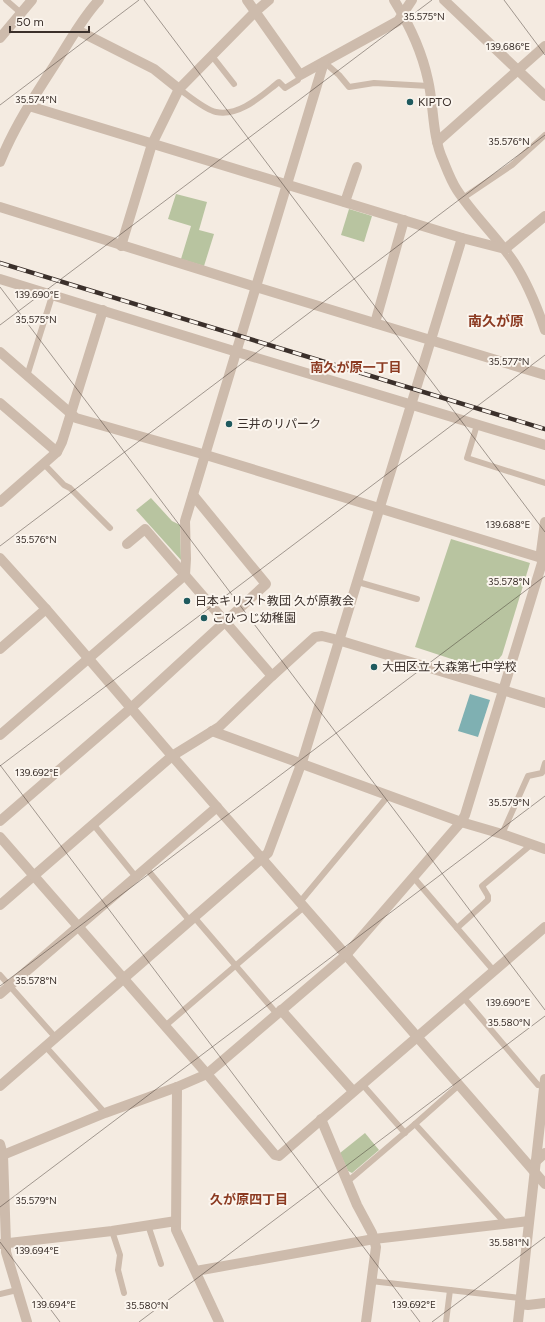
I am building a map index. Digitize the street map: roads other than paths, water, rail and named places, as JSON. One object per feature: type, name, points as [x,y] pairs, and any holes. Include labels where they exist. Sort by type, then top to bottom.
[{"type":"street","points":[[0,38],[32,0]]},
{"type":"street","points":[[0,162],[28,106],[98,0]]},
{"type":"street","points":[[247,0],[300,75],[398,21],[412,0]]},
{"type":"street","points":[[121,246],[152,144],[179,90],[255,12],[269,0]]},
{"type":"street","points":[[394,0],[403,15],[420,54],[429,86],[437,142],[442,158],[457,190],[505,249],[525,282],[541,317],[545,330]]},
{"type":"street","points":[[444,0],[545,96]]},
{"type":"street","points":[[77,30],[154,69],[179,90]]},
{"type":"street","points":[[437,142],[545,46]]},
{"type":"street","points":[[0,735],[185,575],[185,521],[324,62]]},
{"type":"street","points":[[28,106],[462,238],[505,249]]},
{"type":"street","points":[[345,202],[357,167]]},
{"type":"street","points":[[0,208],[545,375]]},
{"type":"street","points":[[505,249],[545,216]]},
{"type":"street","points":[[375,323],[404,220]]},
{"type":"street","points":[[0,1086],[268,853],[301,765],[462,238]]},
{"type":"street","points":[[0,279],[545,445]]},
{"type":"street","points":[[0,502],[57,452],[62,442],[103,310]]},
{"type":"street","points":[[0,352],[76,418],[380,507],[543,558]]},
{"type":"street","points":[[0,403],[57,452]]},
{"type":"street","points":[[0,821],[131,708],[266,584],[193,495]]},
{"type":"street","points":[[3,1155],[207,1074],[346,955],[414,878],[466,815],[542,563],[545,522]]},
{"type":"street","points":[[127,544],[145,529],[272,676]]},
{"type":"street","points":[[1,561],[46,609],[172,756],[459,1084],[535,1167],[545,1184]]},
{"type":"street","points":[[0,649],[46,609]]},
{"type":"street","points":[[0,905],[172,756],[219,727],[272,676],[315,638],[322,636],[338,640],[545,703]]},
{"type":"street","points":[[212,731],[301,765],[461,822],[545,849]]},
{"type":"street","points":[[0,994],[217,807]]},
{"type":"street","points":[[0,837],[207,1074],[275,1155],[279,1156],[545,927]]},
{"type":"street","points":[[279,1012],[354,1091]]},
{"type":"street","points":[[518,1322],[545,1082]]},
{"type":"street","points":[[177,1087],[176,1230],[219,1322]]},
{"type":"street","points":[[321,1119],[374,1239],[376,1247],[366,1322]]},
{"type":"street","points":[[0,1144],[3,1155],[3,1244],[27,1322]]},
{"type":"street","points":[[535,1167],[545,1153]]},
{"type":"street","points":[[3,1244],[112,1231],[176,1221]]},
{"type":"street","points":[[196,1271],[374,1239],[529,1221]]},
{"type":"street","points":[[520,1301],[528,1305],[545,1303]]},
{"type":"lane","points":[[6,0],[21,13]]},
{"type":"lane","points":[[212,56],[234,84]]},
{"type":"lane","points":[[324,62],[339,75],[349,87],[374,84],[429,86]]},
{"type":"lane","points":[[179,90],[208,109],[216,112],[224,112],[236,110],[248,105],[279,82],[285,88],[298,80],[300,75]]},
{"type":"lane","points":[[463,198],[512,165],[545,135]]},
{"type":"lane","points":[[28,376],[52,296]]},
{"type":"lane","points":[[477,425],[467,458],[545,483]]},
{"type":"lane","points":[[44,464],[110,528]]},
{"type":"lane","points":[[358,582],[418,599]]},
{"type":"lane","points":[[502,834],[528,776],[542,773],[545,763]]},
{"type":"lane","points":[[165,1026],[235,966],[302,904],[388,796]]},
{"type":"lane","points":[[93,824],[136,877]]},
{"type":"lane","points":[[457,928],[488,900],[488,896],[482,886],[532,844]]},
{"type":"lane","points":[[146,868],[279,1012]]},
{"type":"lane","points":[[414,878],[494,971]]},
{"type":"lane","points":[[0,975],[56,1038]]},
{"type":"lane","points":[[463,997],[538,1085],[545,1082]]},
{"type":"lane","points":[[46,1047],[105,1114]]},
{"type":"lane","points":[[362,1084],[405,1133]]},
{"type":"lane","points":[[348,1182],[459,1084]]},
{"type":"lane","points":[[415,1124],[505,1223]]},
{"type":"lane","points":[[148,1225],[161,1264]]},
{"type":"lane","points":[[112,1231],[120,1255],[118,1270],[124,1293]]},
{"type":"lane","points":[[371,1282],[450,1290],[520,1301]]},
{"type":"lane","points":[[0,1294],[17,1290]]},
{"type":"lane","points":[[446,1322],[450,1290]]},
{"type":"water","points":[[470,694],[490,700],[478,737],[458,731]]},
{"type":"railway","points":[[0,263],[545,429]]},
{"type":"place","name":"KIPTO","points":[[410,102]]},
{"type":"place","name":"三井のリパーク","points":[[229,424]]},
{"type":"place","name":"日本キリスト教団 久が原教会","points":[[187,601]]},
{"type":"place","name":"こひつじ幼稚園","points":[[204,618]]},
{"type":"place","name":"大田区立 大森第七中学校","points":[[374,667]]},
{"type":"district","name":"南久が原","points":[[496,321]]},
{"type":"district","name":"南久が原一丁目","points":[[356,367]]},
{"type":"district","name":"久が原四丁目","points":[[249,1199]]}]
